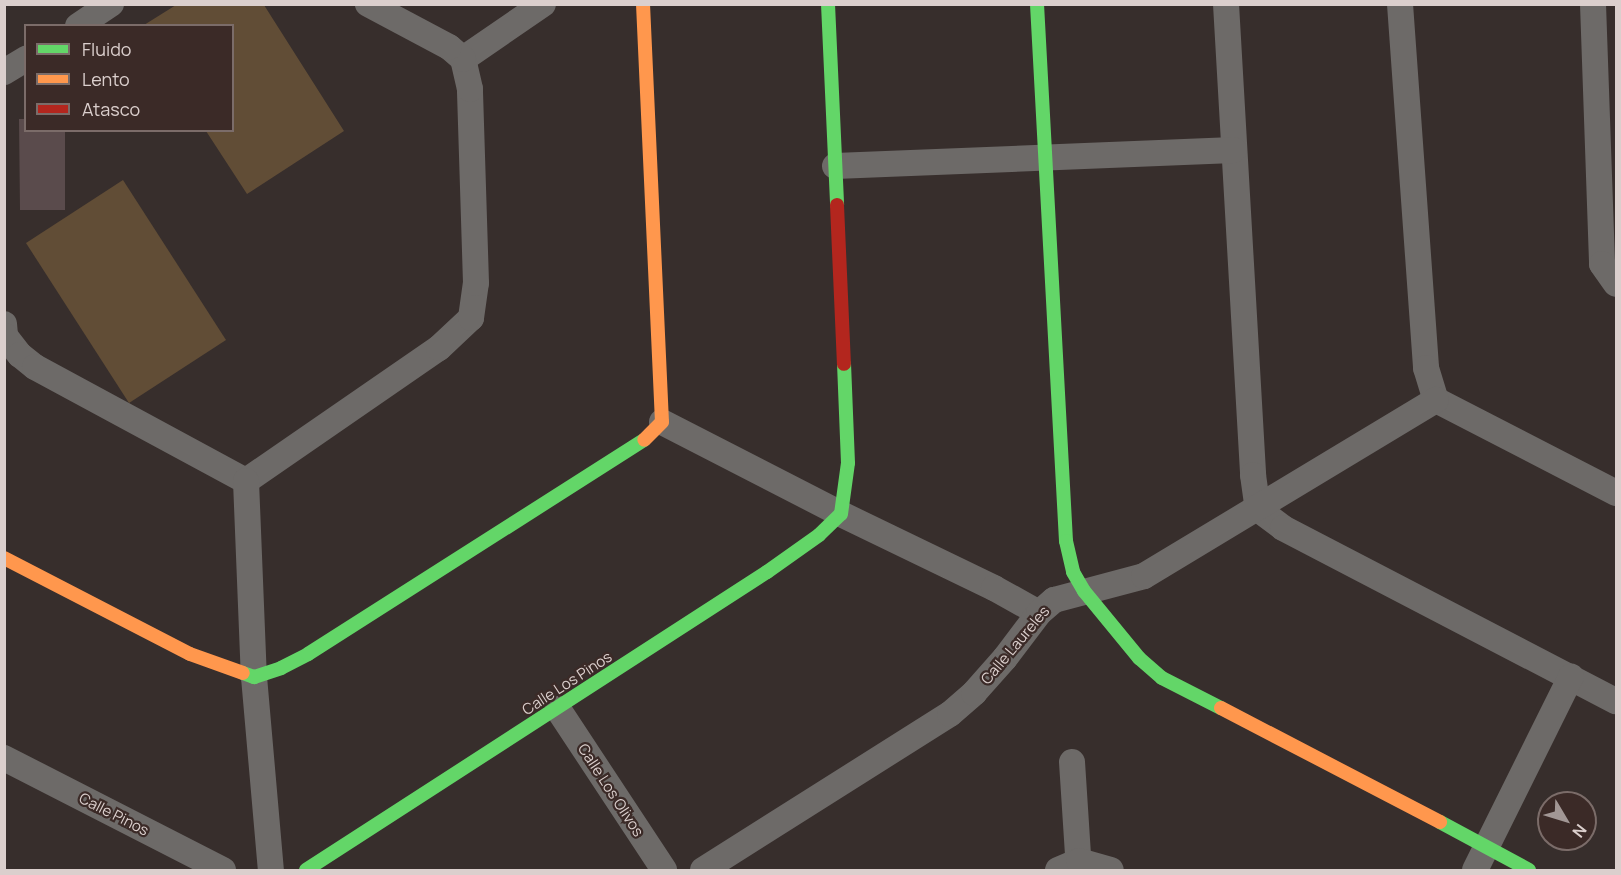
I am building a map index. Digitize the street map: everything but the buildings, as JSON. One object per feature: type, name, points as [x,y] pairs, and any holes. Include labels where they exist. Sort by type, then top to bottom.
[{"type":"street","points":[[81,24],[111,4]]},
{"type":"street","points":[[246,481],[440,348],[471,318],[476,271],[470,89],[463,58],[449,47],[368,4]]},
{"type":"street","points":[[463,58],[543,4]]},
{"type":"street","points":[[4,558],[190,654],[254,677],[281,668],[309,654],[645,439],[662,422],[643,4]]},
{"type":"street","points":[[828,4],[848,463],[842,514]]},
{"type":"street","points":[[1037,4],[1066,541],[1073,572],[1084,591],[1139,658],[1162,678],[1529,870]]},
{"type":"street","points":[[1226,4],[1253,475],[1258,509],[1283,528],[1617,701]]},
{"type":"street","points":[[1400,4],[1426,368],[1436,400],[1617,493]]},
{"type":"street","points":[[1593,4],[1602,264],[1617,284]]},
{"type":"street","points":[[4,72],[24,59]]},
{"type":"street","points":[[835,166],[1234,150]]},
{"type":"street","points":[[4,324],[5,336],[20,355],[35,367],[246,481]]},
{"type":"street","name":"Calle Laureles","points":[[703,870],[950,714],[974,693],[1005,658],[1039,612],[1054,600],[1144,576],[1436,400]]},
{"type":"street","points":[[662,422],[1039,612]]},
{"type":"street","points":[[246,481],[254,677],[271,870]]},
{"type":"street","name":"Calle Los Pinos","points":[[306,870],[767,572],[819,535],[842,514]]},
{"type":"street","points":[[1475,870],[1571,677]]},
{"type":"street","name":"Calle Los Olivos","points":[[558,709],[664,870]]},
{"type":"street","name":"Calle Pinos","points":[[4,758],[223,870]]},
{"type":"street","points":[[1072,762],[1072,867],[1111,870]]},
{"type":"shaded area","points":[[176,5],[264,5],[344,131],[247,194],[207,132],[234,132],[234,24],[146,24]]},
{"type":"shaded area","points":[[123,180],[226,340],[129,403],[26,243]]},
{"type":"traffic: fast","points":[[828,4],[837,205]]},
{"type":"traffic: fast","points":[[1037,4],[1066,541],[1073,572],[1084,591],[1139,658],[1162,678],[1221,708]]},
{"type":"traffic: fast","points":[[306,870],[767,572],[819,535],[841,514],[848,463],[844,364]]},
{"type":"traffic: fast","points":[[243,673],[254,677],[281,668],[308,654],[644,440]]},
{"type":"traffic: fast","points":[[1440,822],[1529,870]]},
{"type":"traffic: slow","points":[[643,4],[662,422],[644,440]]},
{"type":"traffic: slow","points":[[4,558],[190,654],[243,673]]},
{"type":"traffic: slow","points":[[1221,708],[1440,822]]},
{"type":"traffic: jam","points":[[837,205],[844,364]]}]
